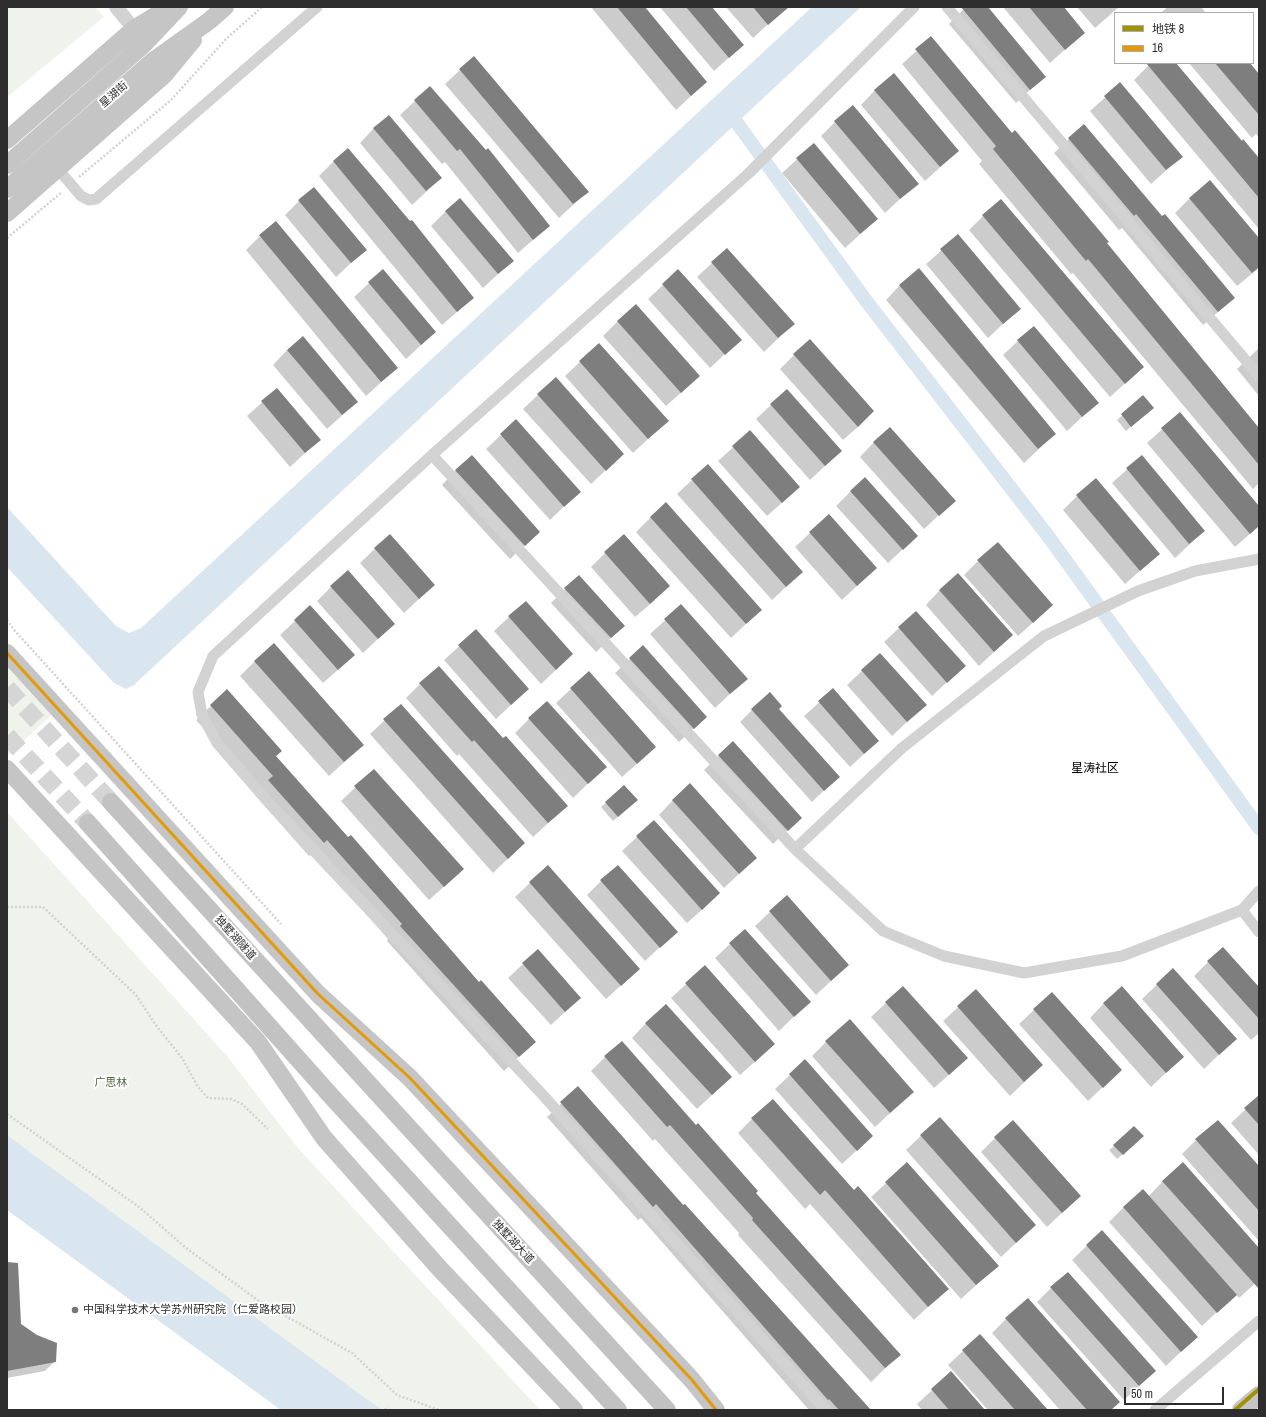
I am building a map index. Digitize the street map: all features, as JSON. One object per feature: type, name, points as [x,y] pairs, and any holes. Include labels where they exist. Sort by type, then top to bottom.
[{"type":"highway","name":"独墅湖隧道","points":[[111,802],[358,1074]]},
{"type":"highway","points":[[88,822],[332,1097],[618,1410]]},
{"type":"highway","name":"独墅湖大道","points":[[358,1074],[668,1410]]},
{"type":"main road","points":[[7,140],[134,29],[170,7]]},
{"type":"main road","name":"星湖街","points":[[7,165],[143,45],[179,7]]},
{"type":"main road","name":"星湖街","points":[[7,189],[153,61],[209,21],[225,7]]},
{"type":"main road","points":[[7,213],[58,170],[164,75],[209,21]]},
{"type":"main road","points":[[7,653],[318,994],[410,1078],[687,1374],[716,1410]]},
{"type":"main road","points":[[7,769],[258,1042],[324,1138],[440,1269],[574,1410]]},
{"type":"main road","points":[[1241,1410],[1259,1395]]},
{"type":"street","points":[[116,7],[134,29]]},
{"type":"street","points":[[58,170],[81,196],[89,200],[96,199],[317,7]]},
{"type":"street","points":[[826,1410],[541,1093],[269,803],[217,743],[202,715],[198,692],[213,656],[432,455],[748,174],[914,7]]},
{"type":"street","points":[[947,7],[1259,376]]},
{"type":"street","points":[[432,455],[795,850],[883,931],[944,956],[1024,973],[1122,956],[1242,910],[1259,891]]},
{"type":"street","points":[[795,850],[902,748],[1044,636],[1138,591],[1195,571],[1259,559]]},
{"type":"street","points":[[1242,910],[1259,932]]},
{"type":"street","points":[[1155,1410],[1259,1320]]},
{"type":"path","points":[[74,182],[171,100],[226,39],[262,7]]},
{"type":"path","points":[[7,238],[68,187]]},
{"type":"path","points":[[7,620],[281,924]]},
{"type":"path","points":[[7,907],[42,907],[136,995],[155,1024],[182,1058],[198,1087],[208,1098],[231,1099],[242,1104],[268,1130]]},
{"type":"path","points":[[7,1114],[138,1207],[186,1248],[259,1301],[352,1353],[397,1395],[439,1410]]},
{"type":"path","points":[[385,1410],[388,1407]]},
{"type":"green space","points":[[7,7],[95,7],[104,17],[7,97]]},
{"type":"green space","points":[[7,662],[54,713],[7,756]]},
{"type":"green space","name":"广思林","points":[[7,812],[227,1056],[297,1147],[540,1410],[382,1410],[7,1135]]},
{"type":"shaded area","points":[[812,7],[861,7],[134,685],[126,689],[114,683],[7,567],[7,507],[116,626],[129,633],[141,628]]},
{"type":"shaded area","points":[[7,1135],[382,1410],[281,1410],[7,1210]]},
{"type":"building","points":[[617,7],[645,7],[707,82],[691,96]]},
{"type":"building","points":[[686,7],[712,7],[744,45],[729,58]]},
{"type":"building","points":[[753,7],[789,7],[768,25]]},
{"type":"building","points":[[961,7],[988,7],[1046,77],[1030,90]]},
{"type":"building","points":[[1029,7],[1064,7],[1085,33],[1065,50]]},
{"type":"building","points":[[931,36],[1012,133],[1015,130],[1109,242],[1107,243],[1259,428],[1259,465],[1088,259],[1086,261],[993,149],[996,146],[915,49]]},
{"type":"building","points":[[474,56],[589,192],[573,204],[459,69]]},
{"type":"building","points":[[1147,64],[1177,64],[1242,141],[1243,139],[1259,158],[1259,198]]},
{"type":"building","points":[[1216,64],[1251,64],[1259,74],[1259,115]]},
{"type":"building","points":[[894,73],[959,151],[940,167],[874,90]]},
{"type":"building","points":[[1120,82],[1183,157],[1166,170],[1104,96]]},
{"type":"building","points":[[430,86],[486,150],[488,148],[550,226],[533,240],[460,149],[457,151],[414,100]]},
{"type":"building","points":[[853,105],[919,184],[900,199],[834,121]]},
{"type":"building","points":[[389,115],[442,178],[426,191],[373,128]]},
{"type":"building","points":[[1084,124],[1162,216],[1165,214],[1235,298],[1218,312],[1136,214],[1134,216],[1068,138]]},
{"type":"building","points":[[814,143],[878,219],[860,234],[796,158]]},
{"type":"building","points":[[348,148],[410,221],[412,220],[474,298],[457,312],[333,161]]},
{"type":"building","points":[[1210,180],[1259,238],[1259,267],[1252,273],[1189,198]]},
{"type":"building","points":[[314,187],[367,250],[351,263],[298,200]]},
{"type":"building","points":[[460,198],[514,261],[498,274],[445,211]]},
{"type":"building","points":[[1001,199],[1144,367],[1125,384],[982,215]]},
{"type":"building","points":[[276,221],[398,368],[381,382],[259,235]]},
{"type":"building","points":[[958,234],[1021,309],[1003,324],[940,249]]},
{"type":"building","points":[[727,248],[795,324],[778,338],[711,262]]},
{"type":"building","points":[[919,268],[1056,434],[1038,449],[899,285]]},
{"type":"building","points":[[383,269],[436,332],[421,345],[368,282]]},
{"type":"building","points":[[678,269],[742,340],[725,355],[662,284]]},
{"type":"building","points":[[636,304],[700,376],[681,393],[617,321]]},
{"type":"building","points":[[1034,326],[1099,403],[1082,417],[1017,340]]},
{"type":"building","points":[[303,336],[358,402],[342,415],[287,350]]},
{"type":"building","points":[[810,339],[874,411],[858,427],[793,354]]},
{"type":"building","points":[[599,343],[669,421],[648,439],[579,361]]},
{"type":"building","points":[[556,377],[624,454],[606,471],[537,394]]},
{"type":"building","points":[[277,388],[321,440],[305,453],[261,401]]},
{"type":"building","points":[[787,389],[842,451],[825,466],[770,404]]},
{"type":"building","points":[[1143,395],[1154,408],[1131,427],[1121,414]]},
{"type":"building","points":[[1180,412],[1259,506],[1259,526],[1250,534],[1161,428]]},
{"type":"building","points":[[516,419],[581,492],[564,507],[500,434]]},
{"type":"building","points":[[890,427],[956,501],[939,516],[873,442]]},
{"type":"building","points":[[750,430],[800,487],[782,503],[732,446]]},
{"type":"building","points":[[472,455],[540,532],[525,546],[455,470]]},
{"type":"building","points":[[1142,455],[1205,531],[1189,544],[1126,468]]},
{"type":"building","points":[[708,464],[803,572],[786,587],[691,479]]},
{"type":"building","points":[[865,477],[918,536],[903,550],[850,491]]},
{"type":"building","points":[[1096,478],[1160,554],[1140,571],[1076,495]]},
{"type":"building","points":[[666,502],[762,610],[746,624],[650,517]]},
{"type":"building","points":[[829,514],[877,568],[857,586],[809,532]]},
{"type":"building","points":[[390,534],[435,585],[419,599],[374,548]]},
{"type":"building","points":[[624,534],[670,586],[650,604],[604,552]]},
{"type":"building","points":[[998,542],[1053,605],[1033,623],[977,560]]},
{"type":"building","points":[[348,570],[395,624],[378,639],[330,586]]},
{"type":"building","points":[[958,573],[1013,635],[994,652],[939,590]]},
{"type":"building","points":[[579,575],[625,626],[611,638],[564,588]]},
{"type":"building","points":[[526,601],[573,654],[556,670],[508,616]]},
{"type":"building","points":[[681,604],[748,679],[730,694],[664,619]]},
{"type":"building","points":[[310,605],[355,655],[338,670],[294,620]]},
{"type":"building","points":[[916,611],[966,666],[947,683],[898,627]]},
{"type":"building","points":[[476,629],[529,689],[511,705],[458,645]]},
{"type":"building","points":[[274,643],[364,745],[344,762],[254,661]]},
{"type":"building","points":[[643,645],[707,717],[694,729],[629,658]]},
{"type":"building","points":[[880,653],[927,705],[907,722],[861,670]]},
{"type":"building","points":[[439,666],[503,738],[506,736],[568,806],[548,823],[474,740],[472,742],[419,683]]},
{"type":"building","points":[[589,671],[656,747],[637,764],[570,688]]},
{"type":"building","points":[[833,688],[879,741],[864,754],[818,701]]},
{"type":"building","points":[[227,689],[282,751],[276,756],[348,837],[351,835],[479,982],[481,980],[536,1042],[519,1057],[400,926],[402,924],[327,840],[324,843],[268,780],[273,776],[210,705]]},
{"type":"building","points":[[770,692],[782,706],[779,709],[840,777],[824,791],[751,709]]},
{"type":"building","points":[[547,701],[607,767],[588,784],[528,718]]},
{"type":"building","points":[[401,704],[525,843],[508,859],[383,719]]},
{"type":"building","points":[[733,741],[802,818],[788,831],[718,755]]},
{"type":"building","points":[[374,769],[464,869],[444,887],[354,786]]},
{"type":"building","points":[[690,783],[757,858],[739,874],[672,800]]},
{"type":"building","points":[[624,785],[638,800],[618,817],[605,802]]},
{"type":"building","points":[[654,820],[720,893],[702,910],[636,836]]},
{"type":"building","points":[[548,865],[640,969],[621,986],[529,882]]},
{"type":"building","points":[[618,865],[678,932],[660,948],[600,880]]},
{"type":"building","points":[[787,895],[849,965],[831,981],[769,911]]},
{"type":"building","points":[[745,929],[811,1002],[794,1017],[729,943]]},
{"type":"building","points":[[1223,947],[1259,987],[1259,1019],[1207,961]]},
{"type":"building","points":[[538,949],[581,998],[565,1012],[522,963]]},
{"type":"building","points":[[705,965],[775,1044],[755,1062],[685,983]]},
{"type":"building","points":[[1173,968],[1237,1039],[1219,1055],[1156,984]]},
{"type":"building","points":[[903,986],[968,1058],[949,1075],[885,1002]]},
{"type":"building","points":[[1122,986],[1184,1057],[1166,1073],[1103,1003]]},
{"type":"building","points":[[976,989],[1043,1065],[1024,1082],[957,1006]]},
{"type":"building","points":[[1052,992],[1122,1070],[1103,1088],[1033,1009]]},
{"type":"building","points":[[666,1004],[732,1077],[712,1095],[645,1023]]},
{"type":"building","points":[[850,1019],[914,1092],[890,1113],[825,1041]]},
{"type":"building","points":[[622,1041],[696,1125],[698,1123],[758,1191],[756,1193],[901,1355],[885,1368],[752,1220],[753,1218],[670,1125],[667,1127],[604,1056]]},
{"type":"building","points":[[805,1059],[873,1136],[857,1151],[789,1074]]},
{"type":"building","points":[[578,1086],[683,1205],[685,1204],[871,1410],[839,1410],[829,1399],[828,1400],[656,1204],[653,1207],[560,1102]]},
{"type":"building","points":[[1259,1095],[1259,1125],[1244,1108]]},
{"type":"building","points":[[773,1099],[854,1190],[858,1186],[949,1289],[928,1307],[825,1190],[820,1195],[751,1118]]},
{"type":"building","points":[[940,1117],[1036,1225],[1016,1243],[920,1135]]},
{"type":"building","points":[[1013,1120],[1081,1196],[1062,1213],[994,1137]]},
{"type":"building","points":[[1218,1120],[1259,1166],[1259,1211],[1195,1139]]},
{"type":"building","points":[[1134,1126],[1144,1136],[1123,1155],[1113,1145]]},
{"type":"building","points":[[907,1162],[999,1266],[976,1285],[885,1182]]},
{"type":"building","points":[[1183,1162],[1259,1248],[1259,1289],[1162,1181]]},
{"type":"building","points":[[1143,1189],[1237,1295],[1217,1313],[1123,1207]]},
{"type":"building","points":[[1102,1230],[1198,1337],[1181,1352],[1086,1245]]},
{"type":"building","points":[[7,1262],[18,1263],[21,1324],[37,1335],[57,1343],[56,1362],[7,1371]]},
{"type":"building","points":[[1068,1272],[1156,1371],[1139,1386],[1050,1287]]},
{"type":"building","points":[[1028,1298],[1120,1402],[1111,1410],[1087,1410],[1005,1318]]},
{"type":"building","points":[[980,1334],[1048,1410],[1015,1410],[962,1350]]},
{"type":"building","points":[[951,1371],[985,1410],[949,1410],[931,1389]]},
{"type":"waterway","points":[[737,123],[867,302],[1048,536],[1259,828]]},
{"type":"tunnel","points":[[7,688],[111,802]]},
{"type":"tunnel","points":[[7,736],[88,823]]},
{"type":"metro line","name":"8","points":[[1235,1410],[1259,1389]]},
{"type":"transit line","name":"16","points":[[7,653],[318,994],[410,1078],[692,1380],[716,1410]]},
{"type":"place","name":"中国科学技术大学苏州研究院（仁爱路校园）","points":[[75,1310]]},
{"type":"district","name":"星涛社区","points":[[1095,769]]}]
